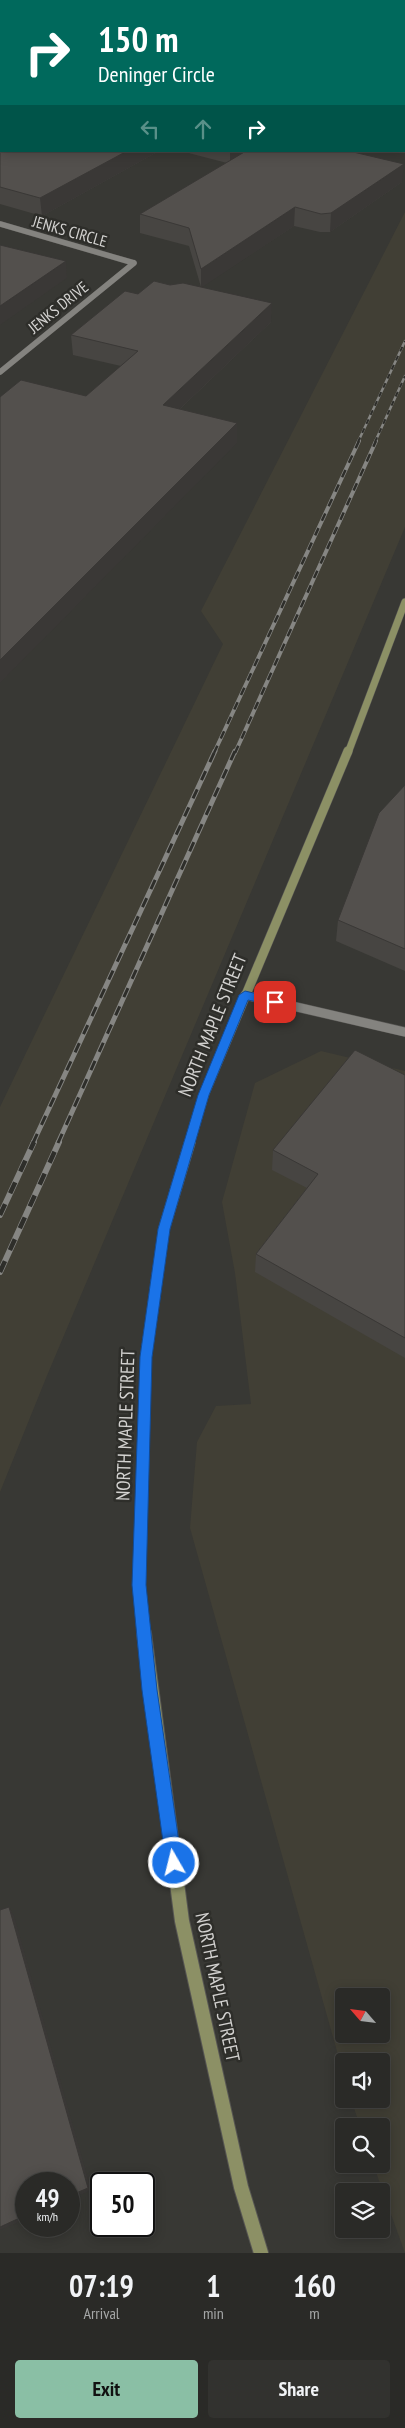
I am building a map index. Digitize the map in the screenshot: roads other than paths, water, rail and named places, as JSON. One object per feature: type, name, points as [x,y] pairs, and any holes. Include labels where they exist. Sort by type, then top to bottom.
[{"type":"main road","name":"NORTH MAPLE STREET","points":[[261,2253],[241,2187],[182,1921],[150,1690],[139,1585],[146,1357],[164,1229],[204,1095],[352,742],[405,602]]},
{"type":"street","name":"JENKS CIRCLE","points":[[0,224],[134,263]]},
{"type":"street","name":"JENKS DRIVE","points":[[0,372],[134,263]]},
{"type":"street","points":[[245,995],[405,1032]]},
{"type":"railway","points":[[358,442],[405,341]]},
{"type":"railway","points":[[375,442],[405,376]]},
{"type":"railway","points":[[214,753],[359,441]]},
{"type":"railway","points":[[235,753],[376,441]]},
{"type":"railway","points":[[33,1143],[215,751]]},
{"type":"railway","points":[[58,1143],[235,751]]},
{"type":"railway","points":[[0,1215],[34,1142]]},
{"type":"railway","points":[[0,1272],[59,1142]]}]
